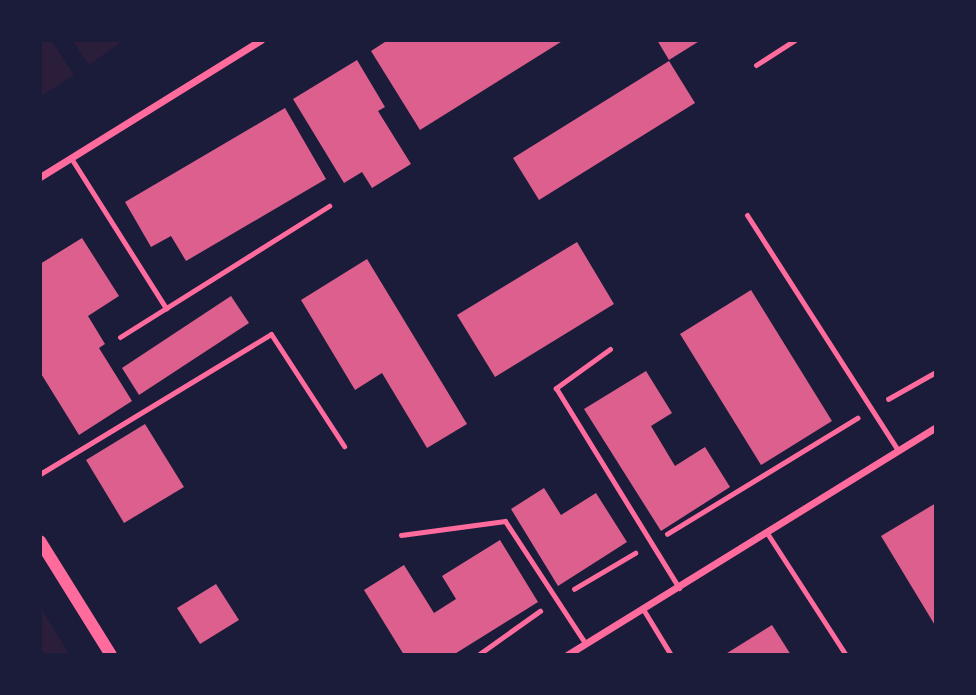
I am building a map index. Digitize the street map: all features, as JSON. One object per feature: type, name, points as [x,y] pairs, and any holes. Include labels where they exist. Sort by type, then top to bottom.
[{"type":"street","points":[[40,177],[261,40]]},
{"type":"street","points":[[567,655],[936,427]]},
{"type":"street","points":[[40,541],[44,556],[111,655]]},
{"type":"lane","points":[[756,65],[795,40]]},
{"type":"lane","points":[[71,158],[166,308]]},
{"type":"lane","points":[[120,337],[329,205]]},
{"type":"lane","points":[[747,215],[898,450]]},
{"type":"lane","points":[[40,474],[271,334],[344,446]]},
{"type":"lane","points":[[610,349],[556,388],[679,588]]},
{"type":"lane","points":[[401,535],[505,521],[585,643]]},
{"type":"lane","points":[[767,533],[846,655]]},
{"type":"lane","points":[[643,609],[671,655]]},
{"type":"path","points":[[478,655],[556,600],[936,372]]},
{"type":"shaded area","points":[[40,40],[51,40],[74,75],[40,97]]},
{"type":"shaded area","points":[[72,40],[124,40],[89,65]]},
{"type":"shaded area","points":[[40,607],[70,655],[45,655],[40,647]]},
{"type":"building","points":[[388,40],[564,40],[420,130],[371,51]]},
{"type":"building","points":[[657,40],[701,40],[669,60]]},
{"type":"building","points":[[357,60],[385,107],[378,111],[411,164],[372,188],[362,172],[344,183],[293,99]]},
{"type":"building","points":[[669,61],[695,103],[539,200],[513,158]]},
{"type":"building","points":[[285,108],[326,179],[186,261],[171,236],[151,247],[125,202]]},
{"type":"building","points":[[82,238],[119,296],[88,316],[105,344],[99,348],[132,401],[79,435],[40,372],[40,264]]},
{"type":"building","points":[[577,242],[614,304],[495,377],[457,315]]},
{"type":"building","points":[[367,259],[467,424],[427,448],[382,373],[355,390],[301,300]]},
{"type":"building","points":[[751,290],[832,421],[761,465],[680,334]]},
{"type":"building","points":[[231,296],[249,323],[139,395],[122,368]]},
{"type":"building","points":[[646,371],[672,413],[651,426],[675,466],[705,447],[730,487],[661,531],[584,409]]},
{"type":"building","points":[[145,424],[184,487],[124,523],[86,460]]},
{"type":"building","points":[[544,488],[561,515],[596,493],[627,542],[558,586],[511,509]]},
{"type":"building","points":[[936,503],[936,627],[881,536]]},
{"type":"building","points":[[500,540],[538,602],[453,655],[404,655],[364,590],[404,565],[434,613],[456,599],[442,576]]},
{"type":"building","points":[[216,584],[239,620],[200,644],[177,608]]},
{"type":"building","points":[[772,625],[791,655],[724,655]]}]
